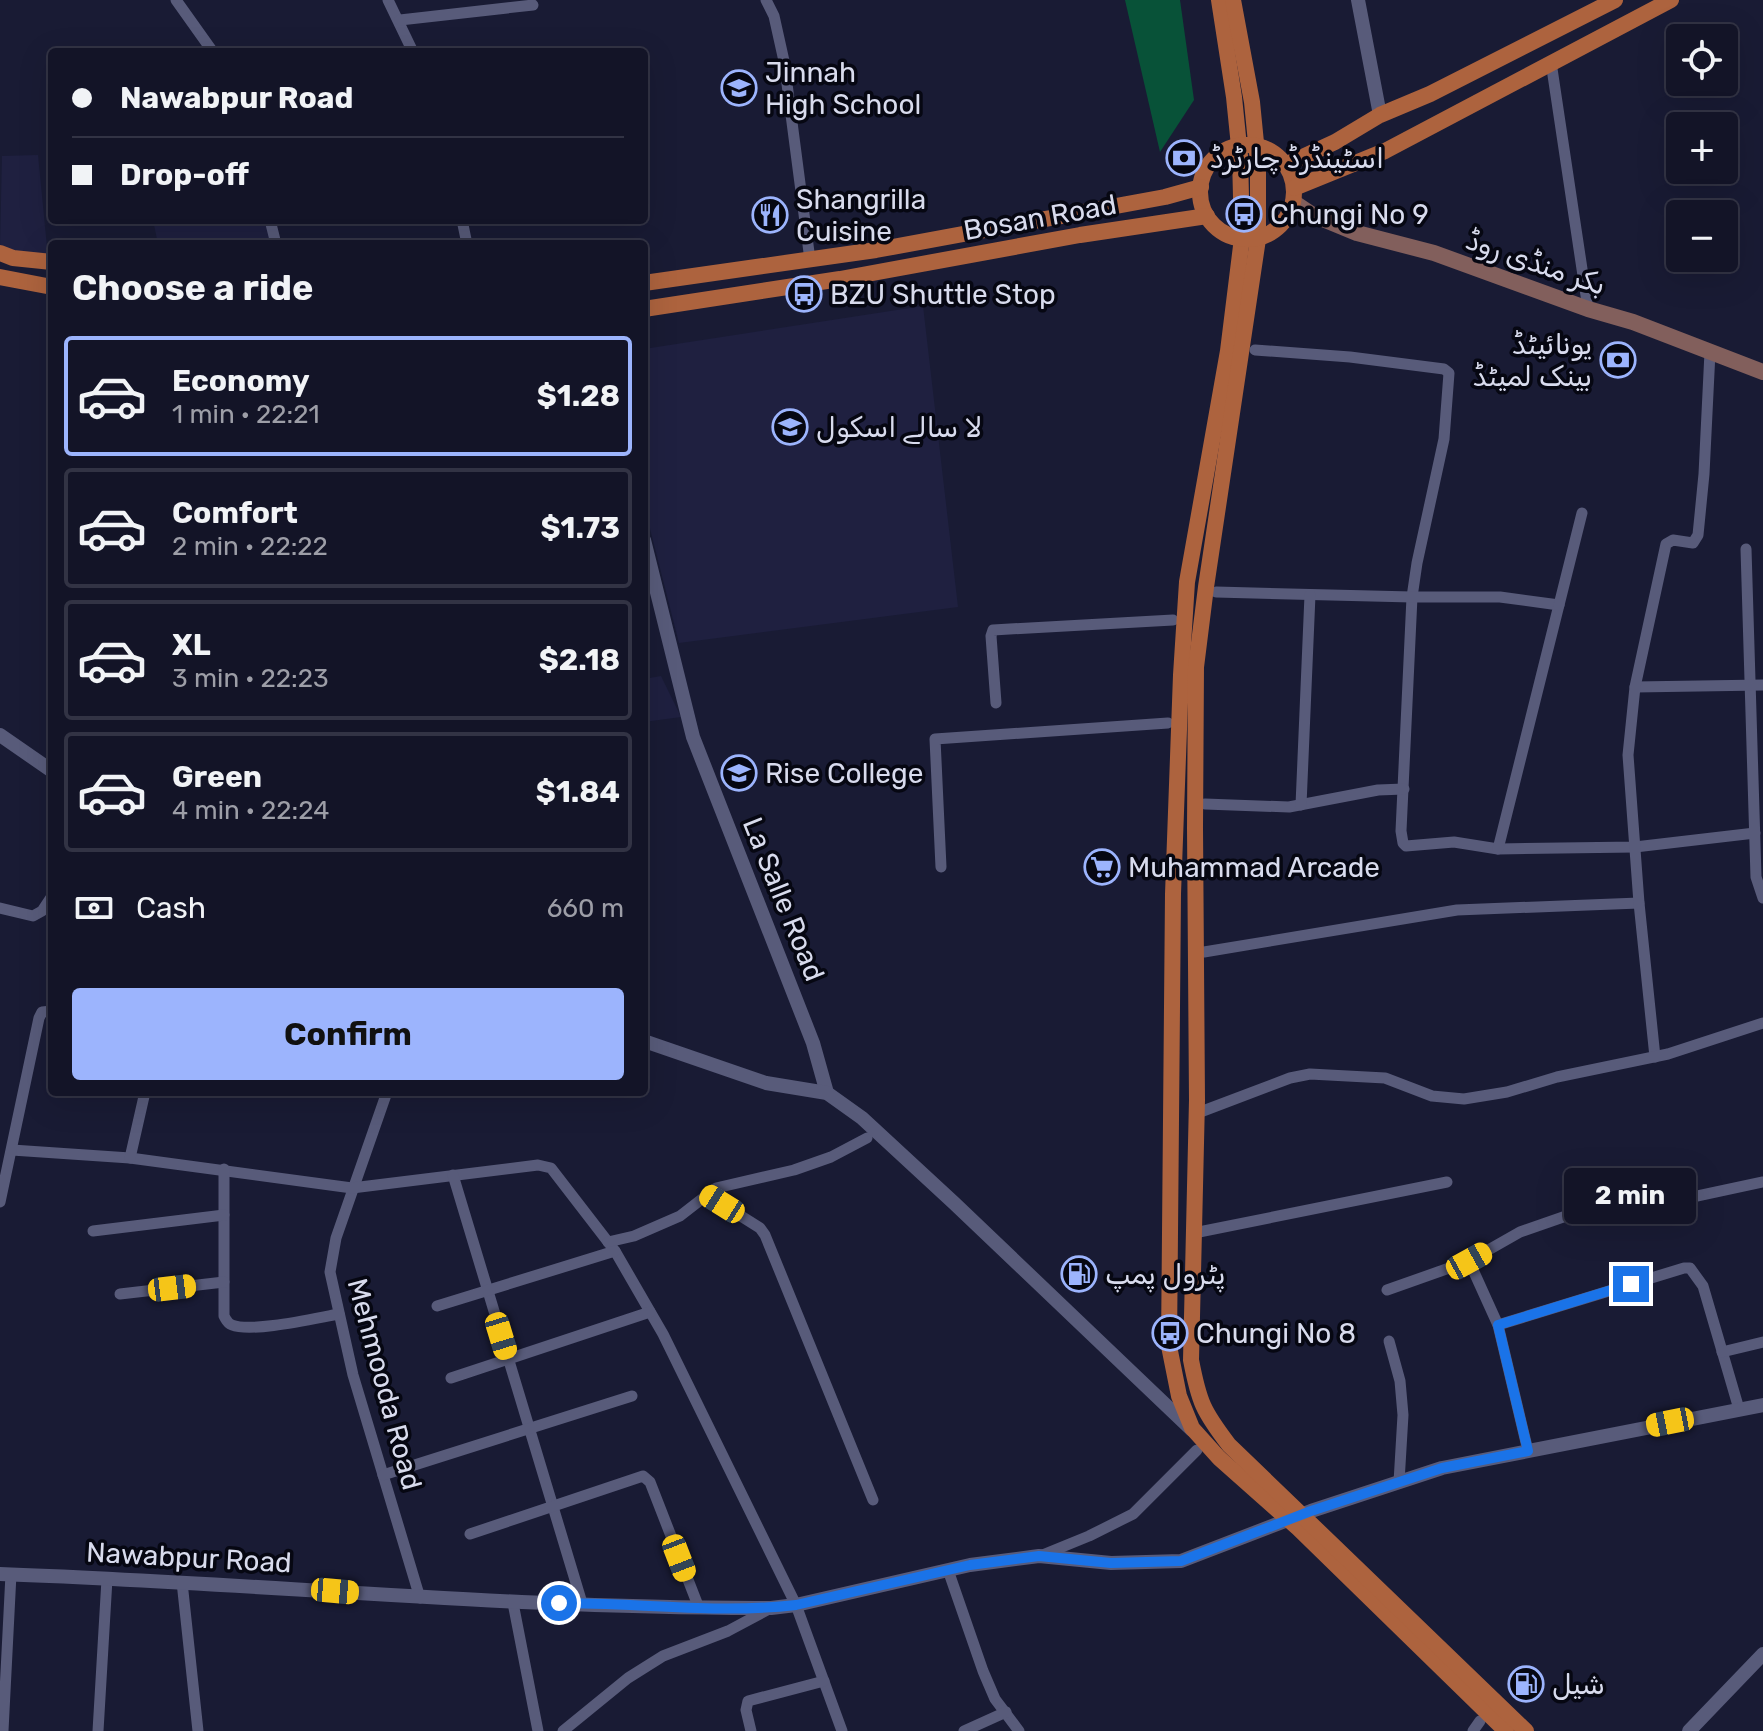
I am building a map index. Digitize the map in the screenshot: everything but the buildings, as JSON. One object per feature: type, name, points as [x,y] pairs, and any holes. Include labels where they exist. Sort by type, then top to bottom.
[{"type":"main road","points":[[1219,0],[1240,156],[1242,238],[1234,313],[1187,582],[1173,894],[1169,1346],[1179,1396],[1200,1446],[1298,1528],[1506,1731]]},
{"type":"main road","points":[[1233,0],[1252,102],[1258,163],[1258,239],[1196,667],[1197,1100],[1191,1360],[1205,1414],[1229,1445],[1526,1731]]},
{"type":"main road","points":[[1285,165],[1335,142],[1433,82],[1592,0]]},
{"type":"main road","points":[[1380,115],[1430,94],[1615,0]]},
{"type":"main road","points":[[1293,195],[1385,151],[1671,0]]},
{"type":"main road","points":[[1241,145],[1268,149],[1285,165],[1293,195],[1281,224],[1260,237],[1234,237],[1214,225],[1207,216],[1201,202],[1201,187],[1205,171],[1214,158],[1241,145]]},
{"type":"main road","name":"Bosan Road","points":[[648,282],[810,260],[1165,197],[1201,187]]},
{"type":"main road","name":"بکر منڈی روڈ","points":[[1293,195],[1311,214],[1357,233],[1434,253],[1588,309],[1633,322],[1763,372]]},
{"type":"main road","name":"Bosan Road","points":[[648,308],[1207,216]]},
{"type":"main road","points":[[0,253],[13,258],[48,262]]},
{"type":"main road","points":[[0,277],[48,286]]},
{"type":"street","points":[[176,0],[210,48]]},
{"type":"street","points":[[388,0],[411,48]]},
{"type":"street","points":[[766,0],[774,16],[784,61],[810,260]]},
{"type":"street","points":[[1358,0],[1380,115]]},
{"type":"street","points":[[400,20],[533,5]]},
{"type":"street","points":[[1551,62],[1588,309]]},
{"type":"street","points":[[1255,350],[1350,357],[1444,369],[1449,373],[1444,439],[1412,597],[1401,838],[1406,846],[1454,842],[1498,849],[1635,847],[1755,833]]},
{"type":"street","points":[[1655,1057],[1628,755],[1635,687],[1666,544],[1676,540],[1693,543],[1698,535],[1710,352]]},
{"type":"street","points":[[1498,849],[1582,513]]},
{"type":"street","points":[[1746,549],[1757,685],[1755,833],[1763,898]]},
{"type":"street","name":"La Salle Road","points":[[648,556],[693,737],[813,1043],[827,1093]]},
{"type":"street","points":[[1216,592],[1500,597],[1559,605]]},
{"type":"street","points":[[1301,805],[1310,595]]},
{"type":"street","points":[[996,703],[993,630],[1173,620]]},
{"type":"street","points":[[1635,687],[1757,685]]},
{"type":"street","points":[[941,867],[935,739],[1168,723]]},
{"type":"street","points":[[0,735],[48,768]]},
{"type":"street","points":[[1205,804],[1301,805],[1378,790],[1404,789]]},
{"type":"street","points":[[0,908],[33,916],[42,911],[48,902]]},
{"type":"street","points":[[1204,952],[1457,910],[1639,903]]},
{"type":"street","points":[[0,1202],[39,1018],[42,1012],[48,1011]]},
{"type":"street","points":[[1203,1111],[1290,1078],[1310,1074],[1385,1078],[1432,1096],[1464,1099],[1655,1057],[1763,1023]]},
{"type":"street","points":[[648,1042],[766,1083],[827,1093],[862,1118],[1200,1446],[1133,1514],[1039,1556]]},
{"type":"street","points":[[130,1158],[144,1096]]},
{"type":"street","name":"Mehmooda Road","points":[[386,1096],[352,1188],[330,1272],[353,1375],[420,1598]]},
{"type":"street","points":[[437,1306],[612,1247],[669,1221],[695,1206],[716,1188],[831,1157],[867,1138]]},
{"type":"street","points":[[12,1150],[130,1158],[352,1188],[538,1165],[551,1168],[612,1247],[650,1312],[796,1605],[842,1731]]},
{"type":"street","points":[[224,1169],[224,1316],[233,1325],[275,1325],[339,1314]]},
{"type":"street","points":[[453,1175],[582,1603]]},
{"type":"street","points":[[1199,1232],[1447,1182]]},
{"type":"street","points":[[1387,1290],[1469,1261],[1520,1232],[1566,1216],[1618,1213],[1763,1182]]},
{"type":"street","points":[[706,1194],[760,1228],[765,1235],[873,1500]]},
{"type":"street","points":[[93,1231],[224,1215]]},
{"type":"street","points":[[1469,1261],[1498,1325],[1528,1451]]},
{"type":"street","points":[[1498,1325],[1690,1268],[1703,1286],[1739,1409]]},
{"type":"street","points":[[120,1294],[224,1282]]},
{"type":"street","points":[[451,1378],[650,1312]]},
{"type":"street","points":[[1389,1341],[1400,1381],[1402,1404],[1399,1482]]},
{"type":"street","points":[[1722,1352],[1763,1342]]},
{"type":"street","points":[[383,1475],[632,1396]]},
{"type":"street","name":"Nawabpur Road","points":[[6,1574],[513,1603],[771,1608],[948,1570],[1039,1556],[1111,1563],[1181,1561],[1275,1524],[1442,1468],[1763,1405]]},
{"type":"street","points":[[470,1534],[643,1476],[650,1482],[699,1608]]},
{"type":"street","points":[[948,1570],[995,1699],[1019,1731]]},
{"type":"street","points":[[3,1731],[6,1574]]},
{"type":"street","points":[[98,1731],[107,1579]]},
{"type":"street","points":[[182,1582],[198,1731]]},
{"type":"street","points":[[513,1603],[538,1731]]},
{"type":"street","points":[[563,1731],[628,1678],[663,1656],[728,1631],[771,1608]]},
{"type":"street","points":[[1689,1731],[1763,1654]]},
{"type":"street","points":[[751,1731],[746,1710],[748,1701],[824,1681]]},
{"type":"street","points":[[964,1731],[1006,1712]]},
{"type":"shaded area","points":[[38,155],[48,257],[0,248],[2,156]]},
{"type":"shaded area","points":[[154,224],[268,224],[271,240],[157,240]]},
{"type":"shaded area","name":"لا سالے اسکول","points":[[923,306],[958,607],[679,643],[648,521],[648,348]]},
{"type":"shaded area","points":[[661,676],[681,717],[648,721],[648,678]]},
{"type":"green space","points":[[1125,0],[1180,0],[1194,100],[1160,152]]},
{"type":"place","name":"Jinnah High School","points":[[739,88]]},
{"type":"place","name":"اسٹینڈرڈ چارٹرڈ","points":[[1184,158]]},
{"type":"place","name":"Chungi No 9","points":[[1244,214]]},
{"type":"place","name":"Shangrilla Cuisine","points":[[770,215]]},
{"type":"place","name":"BZU Shuttle Stop","points":[[804,294]]},
{"type":"place","name":"یونائیٹڈ بینک لمیٹڈ","points":[[1618,360]]},
{"type":"place","name":"لا سالے اسکول","points":[[790,427]]},
{"type":"place","name":"Rise College","points":[[739,773]]},
{"type":"place","name":"Muhammad Arcade","points":[[1102,867]]},
{"type":"place","name":"پٹرول پمپ","points":[[1079,1274]]},
{"type":"place","name":"Chungi No 8","points":[[1170,1333]]},
{"type":"place","name":"شیل","points":[[1526,1684]]},
{"type":"route","points":[[559,1603],[771,1608],[970,1565],[1039,1556],[1111,1563],[1181,1561],[1311,1511],[1442,1468],[1528,1451],[1498,1325],[1631,1284]]}]
